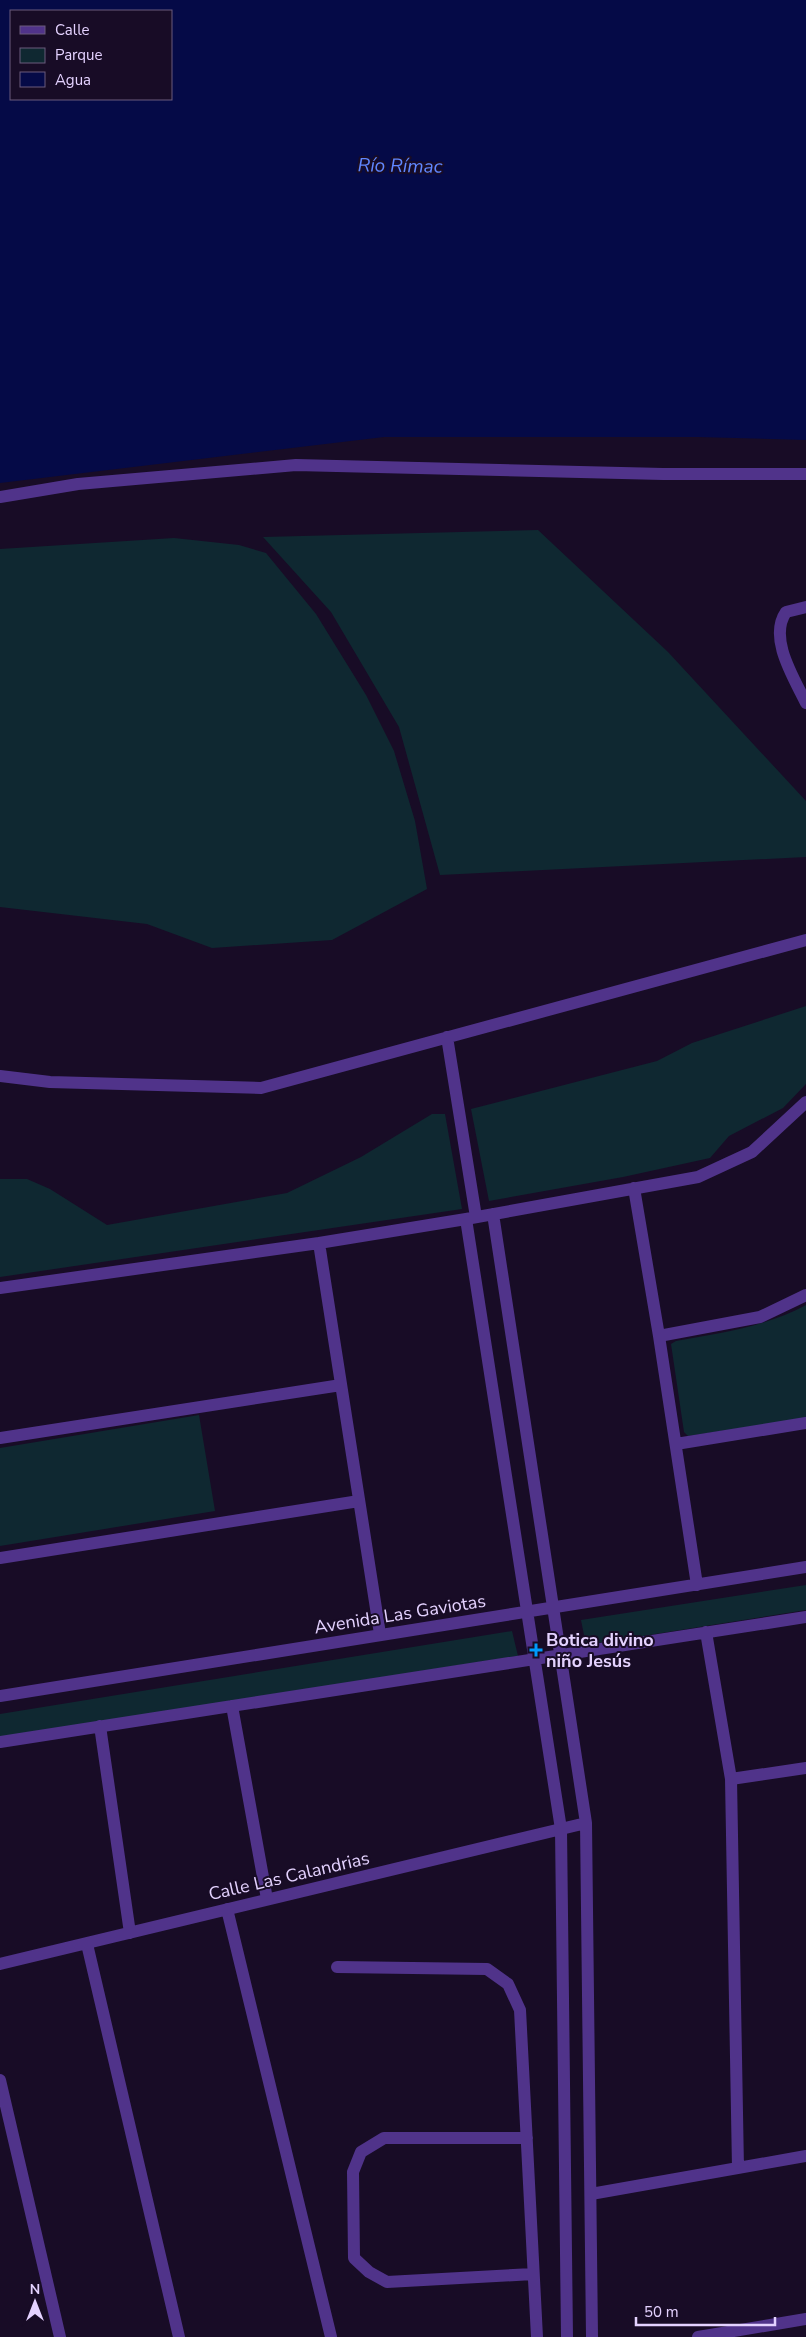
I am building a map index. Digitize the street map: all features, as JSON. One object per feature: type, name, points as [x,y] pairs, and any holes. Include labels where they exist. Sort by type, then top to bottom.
[{"type":"street","points":[[0,497],[78,484],[296,465],[663,474],[806,474]]},
{"type":"street","points":[[806,607],[786,612],[780,621],[781,641],[790,670],[806,703]]},
{"type":"street","points":[[0,1076],[50,1082],[261,1088],[806,940]]},
{"type":"street","points":[[447,1037],[461,1130],[471,1218],[561,1830],[567,2337]]},
{"type":"street","points":[[0,1288],[319,1243],[698,1177],[752,1152],[806,1102]]},
{"type":"street","points":[[634,1188],[697,1585]]},
{"type":"street","points":[[492,1214],[562,1655],[586,1823],[592,2337]]},
{"type":"street","points":[[319,1243],[380,1634]]},
{"type":"street","points":[[659,1336],[760,1317],[806,1295]]},
{"type":"street","points":[[0,1438],[341,1385]]},
{"type":"street","points":[[676,1444],[806,1423]]},
{"type":"street","points":[[0,1558],[359,1501]]},
{"type":"street","name":"Avenida Las Gaviotas","points":[[0,1696],[380,1634],[554,1609],[806,1567]]},
{"type":"street","points":[[0,1742],[806,1617]]},
{"type":"street","points":[[706,1632],[731,1779],[738,2168]]},
{"type":"street","points":[[232,1706],[267,1899]]},
{"type":"street","points":[[100,1726],[130,1933]]},
{"type":"street","points":[[731,1779],[806,1768]]},
{"type":"street","name":"Calle Las Calandrias","points":[[0,1964],[586,1823]]},
{"type":"street","points":[[227,1909],[331,2337]]},
{"type":"street","points":[[86,1944],[179,2337]]},
{"type":"street","points":[[337,1967],[487,1969],[508,1984],[520,2010],[537,2337]]},
{"type":"street","points":[[0,2080],[60,2337]]},
{"type":"street","points":[[526,2138],[384,2138],[361,2152],[353,2172],[354,2258],[369,2272],[387,2282],[534,2274]]},
{"type":"street","points":[[591,2194],[806,2156]]},
{"type":"street","points":[[698,2337],[806,2320]]},
{"type":"green space","points":[[538,530],[668,652],[806,801],[806,857],[440,875],[399,727],[331,612],[263,537]]},
{"type":"green space","points":[[174,538],[239,545],[266,553],[316,614],[366,695],[394,751],[415,821],[427,889],[332,940],[212,948],[147,924],[0,907],[0,549]]},
{"type":"green space","points":[[806,1006],[806,1084],[783,1108],[729,1136],[710,1158],[623,1177],[489,1201],[471,1109],[657,1061],[692,1043]]},
{"type":"green space","points":[[432,1114],[445,1114],[462,1209],[0,1277],[0,1179],[27,1179],[50,1189],[107,1225],[287,1193],[361,1157]]},
{"type":"green space","points":[[806,1305],[806,1418],[688,1436],[684,1432],[671,1344],[676,1341],[759,1324]]},
{"type":"green space","points":[[199,1415],[215,1511],[0,1546],[0,1448]]},
{"type":"green space","points":[[806,1585],[806,1610],[586,1645],[581,1620]]},
{"type":"green space","points":[[512,1631],[518,1656],[0,1737],[0,1714]]},
{"type":"water","name":"Río Rímac","points":[[0,0],[806,0],[806,440],[698,437],[384,437],[0,483]]},
{"type":"place","name":"Botica divino niño Jesús","points":[[536,1650]]}]
